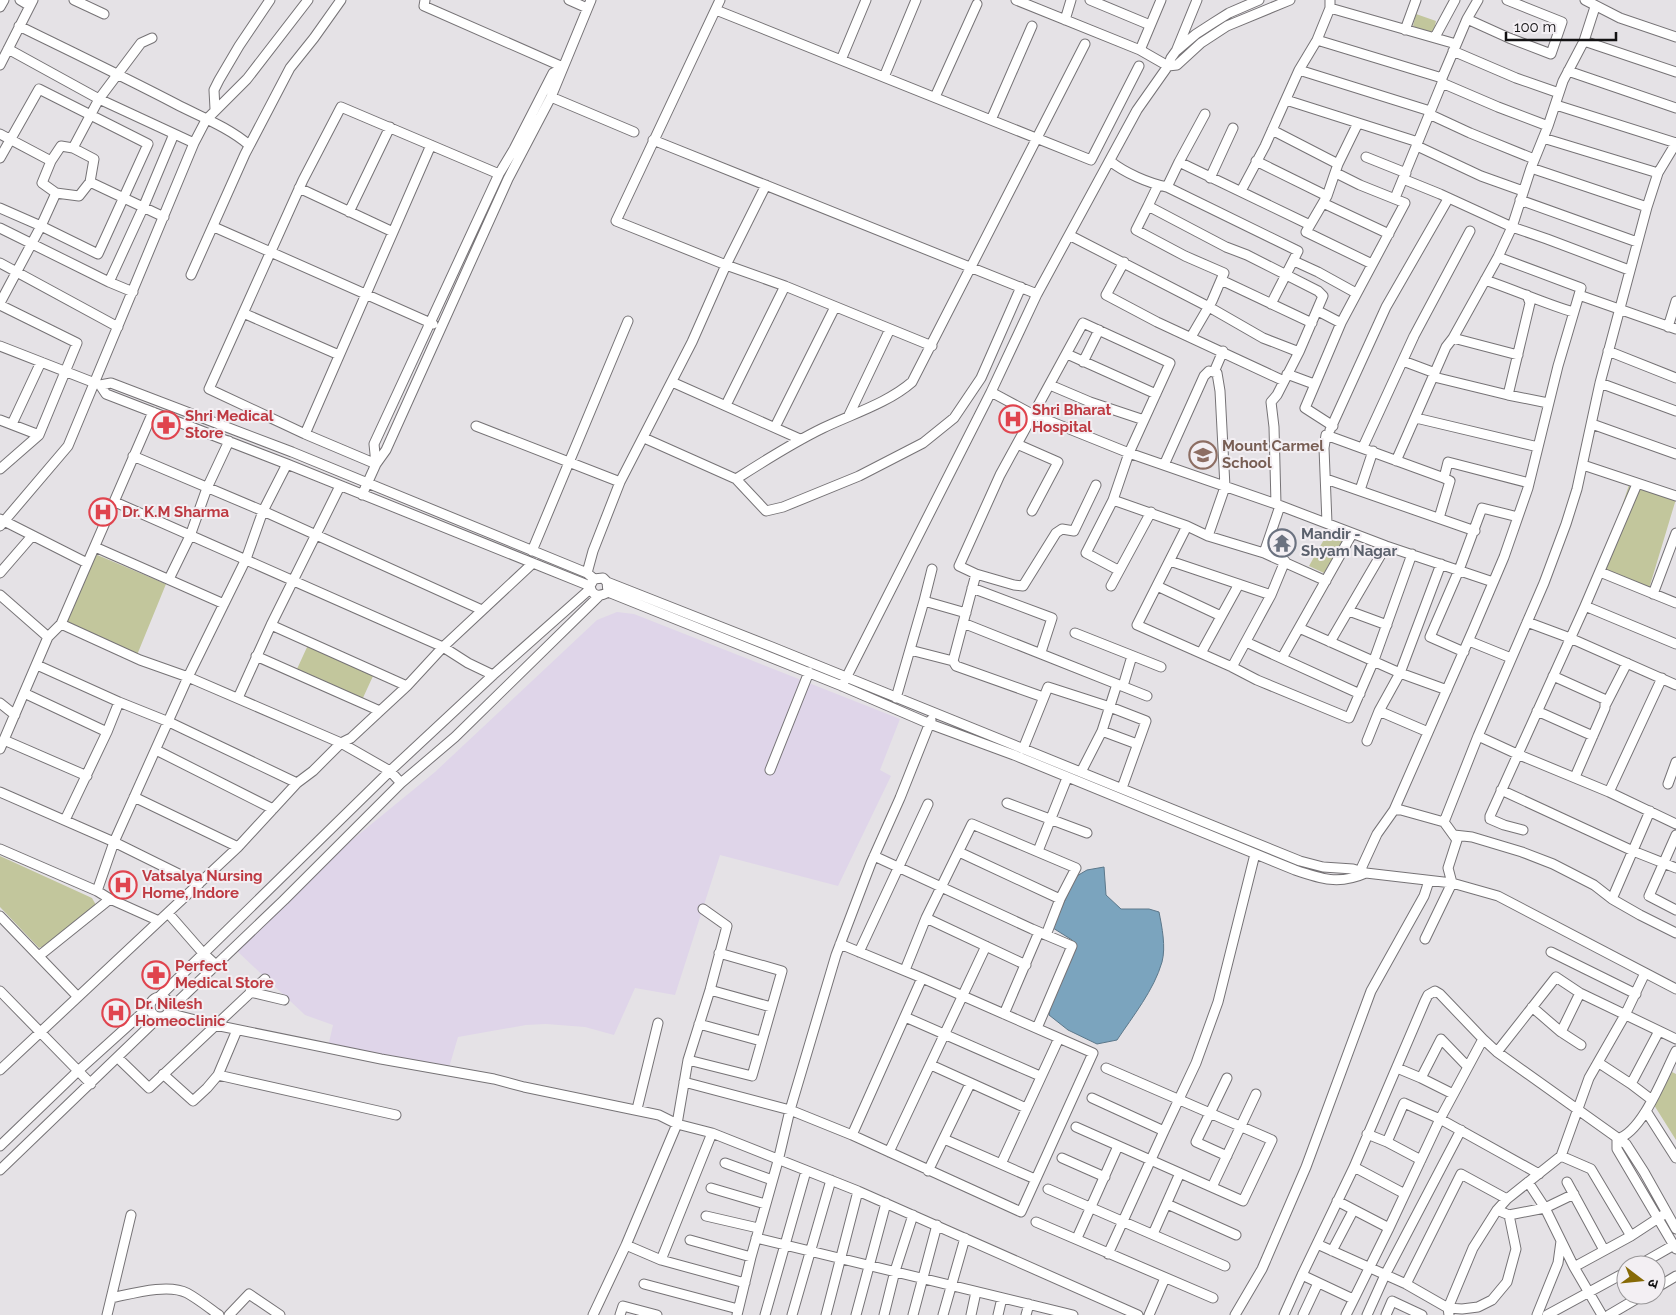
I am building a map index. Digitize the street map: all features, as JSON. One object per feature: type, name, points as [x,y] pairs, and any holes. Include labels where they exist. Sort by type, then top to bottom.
[{"type":"street","points":[[0,7],[4,0]]},
{"type":"street","points":[[0,65],[32,3],[20,0]]},
{"type":"street","points":[[74,0],[104,14]]},
{"type":"street","points":[[216,109],[214,90],[239,46],[270,0]]},
{"type":"street","points":[[87,563],[2,522],[68,446],[97,384],[118,326],[194,143],[206,120],[247,79],[308,0]]},
{"type":"street","points":[[192,275],[249,145],[290,68],[341,0]]},
{"type":"street","points":[[425,0],[424,6],[563,68]]},
{"type":"street","points":[[362,495],[376,464],[386,450],[508,179],[551,97],[589,4],[568,0]]},
{"type":"street","points":[[720,0],[616,220],[726,266],[785,286],[932,346]]},
{"type":"street","points":[[884,77],[916,0]]},
{"type":"street","points":[[1016,0],[1140,50],[1168,66],[1176,65],[1201,43],[1227,26],[1290,0]]},
{"type":"street","points":[[1065,20],[1072,0]]},
{"type":"street","points":[[1090,0],[1150,25]]},
{"type":"street","points":[[1140,50],[1161,0]]},
{"type":"street","points":[[842,686],[991,392],[1037,294],[1137,110],[1168,66],[1197,0]]},
{"type":"street","points":[[1176,51],[1213,23],[1259,0]]},
{"type":"street","points":[[1405,30],[1416,0]]},
{"type":"street","points":[[1435,37],[1455,0]]},
{"type":"street","points":[[1395,198],[1455,47],[1467,19],[1478,0]]},
{"type":"street","points":[[1467,19],[1551,54],[1562,22],[1507,0]]},
{"type":"street","points":[[1585,0],[1620,18],[1676,37]]},
{"type":"street","points":[[841,60],[862,1]]},
{"type":"street","points":[[935,97],[977,4]]},
{"type":"street","points":[[1241,191],[1272,130],[1299,70],[1317,40],[1330,4],[1405,30],[1435,37],[1516,78],[1559,93]]},
{"type":"street","points":[[1396,461],[1435,375],[1438,364],[1498,257],[1512,227],[1530,168],[1568,71],[1584,41],[1596,7]]},
{"type":"street","points":[[716,10],[1091,160],[1139,66]]},
{"type":"street","points":[[19,26],[117,73],[238,136],[249,145]]},
{"type":"street","points":[[991,120],[1032,26]]},
{"type":"street","points":[[73,148],[99,99],[117,73],[141,43],[152,38]]},
{"type":"street","points":[[1317,40],[1442,80],[1498,108],[1548,126]]},
{"type":"street","points":[[1584,41],[1676,72]]},
{"type":"street","points":[[736,479],[800,439],[898,394],[912,382],[1085,44]]},
{"type":"street","points":[[8,49],[99,99],[194,143]]},
{"type":"street","points":[[376,464],[374,444],[429,322],[499,174],[514,149],[552,73],[563,68]]},
{"type":"street","points":[[1299,70],[1430,112],[1470,133],[1534,159]]},
{"type":"street","points":[[1568,71],[1676,108]]},
{"type":"street","points":[[0,158],[39,89],[148,144],[98,254],[0,208]]},
{"type":"street","points":[[551,97],[634,132]]},
{"type":"street","points":[[1286,100],[1417,144],[1521,196],[1637,242]]},
{"type":"street","points":[[1444,822],[1478,736],[1544,583],[1578,489],[1600,383],[1629,270],[1658,173],[1676,143],[1556,104]]},
{"type":"street","points":[[376,464],[305,434],[209,389],[299,188],[341,107],[499,174]]},
{"type":"street","points":[[1191,336],[1208,307],[1224,273],[1185,256],[1136,230],[1148,206],[1179,162],[1205,114]]},
{"type":"street","points":[[1358,123],[1325,199],[1306,232],[1372,264]]},
{"type":"street","points":[[349,212],[390,127]]},
{"type":"street","points":[[1210,178],[1233,128]]},
{"type":"street","points":[[1272,130],[1337,168],[1360,185],[1395,198],[1405,204],[1341,323],[1305,408],[1333,426]]},
{"type":"street","points":[[0,134],[51,161]]},
{"type":"street","points":[[109,282],[174,134]]},
{"type":"street","points":[[1543,138],[1658,173]]},
{"type":"street","points":[[653,140],[1037,294]]},
{"type":"street","points":[[305,434],[431,145]]},
{"type":"street","points":[[61,146],[73,148],[94,160],[90,182],[79,196],[56,193],[42,183],[51,161],[61,146]]},
{"type":"street","points":[[1366,157],[1448,199],[1512,227],[1629,270]]},
{"type":"street","points":[[1110,161],[1116,166],[1163,186],[1298,252],[1271,304]]},
{"type":"street","points":[[1256,161],[1389,234]]},
{"type":"street","points":[[1179,162],[1310,225]]},
{"type":"street","points":[[1530,168],[1647,207]]},
{"type":"street","points":[[90,182],[164,217]]},
{"type":"street","points":[[766,185],[726,266],[692,342],[620,482],[592,551],[590,582],[594,594],[605,590],[846,677],[1310,863],[1323,867],[1452,883],[1498,896],[1676,989]]},
{"type":"street","points":[[299,188],[392,232]]},
{"type":"street","points":[[0,469],[39,435],[77,343],[0,304],[56,193]]},
{"type":"street","points":[[1327,523],[1324,448],[1326,435],[1333,426],[1386,308],[1448,199]]},
{"type":"street","points":[[1148,206],[1226,247],[1247,255],[1318,291],[1323,296],[1299,352],[1277,395],[1270,402],[1274,427],[1278,505],[1264,553]]},
{"type":"street","points":[[0,228],[133,292]]},
{"type":"street","points":[[214,228],[271,251],[442,327]]},
{"type":"street","points":[[1363,447],[1414,336],[1470,231]]},
{"type":"street","points":[[1069,235],[1124,262],[1264,338],[1299,352]]},
{"type":"street","points":[[0,1146],[78,1071],[150,1006],[153,1000],[159,997],[390,771],[590,582],[600,577],[605,590],[842,686],[930,724],[1014,755],[1307,874],[1324,879],[1352,879],[1363,872],[1377,834],[1394,810],[1412,773],[1493,582],[1529,483],[1548,403],[1581,288],[1498,257]]},
{"type":"street","points":[[1294,261],[1356,293]]},
{"type":"street","points":[[1124,262],[1106,295],[1157,322],[1191,336],[1248,365],[1286,378],[1314,384]]},
{"type":"street","points":[[0,263],[118,326]]},
{"type":"street","points":[[1221,280],[1312,323]]},
{"type":"street","points":[[1485,280],[1546,304],[1573,312]]},
{"type":"street","points":[[726,405],[785,286]]},
{"type":"street","points":[[644,438],[736,479],[766,511],[783,507],[859,476],[923,443],[954,418],[981,378],[1021,287]]},
{"type":"street","points":[[1508,395],[1530,303],[1527,295]]},
{"type":"street","points":[[1579,295],[1672,328],[1676,301]]},
{"type":"street","points":[[775,427],[835,307]]},
{"type":"street","points":[[1318,310],[1341,323]]},
{"type":"street","points":[[244,313],[339,355]]},
{"type":"street","points":[[532,551],[628,320]]},
{"type":"street","points":[[1096,485],[1074,531],[1062,530],[1056,533],[1023,586],[1014,586],[976,574],[960,566],[1000,475],[1083,323],[1170,363],[1129,453],[1113,500],[1086,553],[1118,570]]},
{"type":"street","points":[[849,415],[890,329]]},
{"type":"street","points":[[1083,362],[1099,330]]},
{"type":"street","points":[[1453,338],[1518,354]]},
{"type":"street","points":[[0,346],[97,384],[111,383],[292,452],[532,551],[590,582]]},
{"type":"street","points":[[1214,372],[1222,351]]},
{"type":"street","points":[[1608,351],[1676,378]]},
{"type":"street","points":[[1067,354],[1156,394]]},
{"type":"street","points":[[1403,361],[1435,375],[1508,395],[1548,403]]},
{"type":"street","points":[[12,424],[41,362]]},
{"type":"street","points":[[1164,465],[1204,376],[1209,371],[1217,373],[1220,391],[1225,487],[1208,536]]},
{"type":"street","points":[[672,382],[800,439]]},
{"type":"street","points":[[1600,383],[1676,411]]},
{"type":"street","points":[[97,384],[106,394],[287,464],[533,563],[590,582]]},
{"type":"street","points":[[1050,385],[1090,402],[1144,420]]},
{"type":"street","points":[[991,392],[1032,414],[1129,453],[1278,505],[1352,534],[1493,582]]},
{"type":"street","points":[[0,749],[48,637],[61,624],[153,412]]},
{"type":"street","points":[[1416,418],[1538,446]]},
{"type":"street","points":[[0,420],[39,435]]},
{"type":"street","points":[[1592,424],[1676,454]]},
{"type":"street","points":[[476,426],[620,482]]},
{"type":"street","points":[[1326,435],[1363,447],[1450,481],[1439,518]]},
{"type":"street","points":[[169,579],[190,536],[207,488],[228,441]]},
{"type":"street","points":[[1017,444],[1058,462],[1032,511]]},
{"type":"street","points":[[1360,490],[1373,451]]},
{"type":"street","points":[[133,456],[263,511],[482,610]]},
{"type":"street","points":[[1444,478],[1448,462],[1529,483]]},
{"type":"street","points":[[97,891],[114,842],[134,797],[188,677],[246,559],[263,511],[287,464]]},
{"type":"street","points":[[1583,465],[1676,496]]},
{"type":"street","points":[[1326,479],[1475,531]]},
{"type":"street","points":[[1523,830],[1504,826],[1490,819],[1501,790],[1585,606],[1637,484]]},
{"type":"street","points":[[238,698],[256,656],[340,486]]},
{"type":"street","points":[[1113,500],[1188,526],[1208,536],[1264,553],[1326,581]]},
{"type":"street","points":[[115,502],[444,647],[468,664],[493,675]]},
{"type":"street","points":[[1464,652],[1430,637],[1475,531],[1482,508],[1518,517]]},
{"type":"street","points":[[1111,586],[1151,512]]},
{"type":"street","points":[[1188,526],[1136,625],[1257,680],[1350,718],[1374,660],[1412,554]]},
{"type":"street","points":[[1654,594],[1676,533]]},
{"type":"street","points":[[1282,658],[1288,644],[1352,534]]},
{"type":"street","points":[[0,573],[32,536]]},
{"type":"street","points":[[1330,642],[1386,546]]},
{"type":"street","points":[[95,548],[224,604]]},
{"type":"street","points":[[1170,561],[1271,595]]},
{"type":"street","points":[[1232,667],[1271,595],[1285,561]]},
{"type":"street","points":[[0,1070],[238,847],[298,783],[341,743],[351,738],[407,686],[444,647],[533,563]]},
{"type":"street","points":[[1367,741],[1400,672],[1441,564]]},
{"type":"street","points":[[896,698],[932,569]]},
{"type":"street","points":[[1600,572],[1676,603]]},
{"type":"street","points":[[953,662],[976,574]]},
{"type":"street","points":[[1201,653],[1239,584]]},
{"type":"street","points":[[1156,586],[1222,616]]},
{"type":"street","points":[[972,588],[1052,618],[1041,652]]},
{"type":"street","points":[[0,1170],[284,900],[401,783],[455,737],[605,590]]},
{"type":"street","points":[[0,596],[48,637]]},
{"type":"street","points":[[924,601],[1084,672],[1147,696]]},
{"type":"street","points":[[1585,606],[1676,644]]},
{"type":"street","points":[[1349,611],[1387,625]]},
{"type":"street","points":[[1527,622],[1570,638],[1676,685]]},
{"type":"street","points":[[61,624],[140,660],[188,677],[341,743],[390,771],[401,783]]},
{"type":"street","points":[[272,625],[407,686]]},
{"type":"street","points":[[1299,628],[1400,672],[1447,690]]},
{"type":"street","points":[[1075,633],[1161,667]]},
{"type":"street","points":[[1469,641],[1511,658]]},
{"type":"street","points":[[1246,642],[1360,694]]},
{"type":"street","points":[[910,650],[953,662],[956,666],[1043,697]]},
{"type":"street","points":[[256,656],[380,711]]},
{"type":"street","points":[[1080,772],[1102,731],[1132,656]]},
{"type":"street","points":[[1575,777],[1606,704],[1627,664]]},
{"type":"street","points":[[37,665],[169,722],[298,783]]},
{"type":"street","points":[[770,770],[808,672]]},
{"type":"street","points":[[1553,676],[1604,699],[1606,704]]},
{"type":"street","points":[[1609,792],[1662,678]]},
{"type":"street","points":[[1023,749],[1046,689],[1051,686],[1146,721],[1122,788]]},
{"type":"street","points":[[24,693],[107,732]]},
{"type":"street","points":[[65,820],[87,776],[119,702]]},
{"type":"street","points":[[0,703],[15,715]]},
{"type":"street","points":[[1380,711],[1428,732]]},
{"type":"street","points":[[1537,711],[1593,736]]},
{"type":"street","points":[[644,1284],[737,1312],[790,1110],[840,944],[874,856],[900,798],[934,713]]},
{"type":"street","points":[[1102,731],[1138,744]]},
{"type":"street","points":[[1478,736],[1609,792],[1676,824]]},
{"type":"street","points":[[4,740],[87,776]]},
{"type":"street","points":[[156,750],[273,809]]},
{"type":"street","points":[[1668,784],[1676,762]]},
{"type":"street","points":[[1038,851],[1067,778]]},
{"type":"street","points":[[1501,790],[1633,851],[1676,868]]},
{"type":"street","points":[[0,792],[114,842],[199,884]]},
{"type":"street","points":[[134,797],[238,847]]},
{"type":"street","points":[[860,952],[928,804]]},
{"type":"street","points":[[1008,804],[1087,833]]},
{"type":"street","points":[[1394,810],[1401,810],[1444,822],[1458,840],[1448,868],[1452,883],[1425,939]]},
{"type":"street","points":[[1612,899],[1650,811]]},
{"type":"street","points":[[904,970],[926,918],[972,824],[1038,851],[1076,868],[1026,964],[1004,1014]]},
{"type":"street","points":[[1676,834],[1649,896],[1676,910]]},
{"type":"street","points":[[1454,835],[1472,837],[1522,852],[1553,864],[1594,885],[1612,899],[1676,933]]},
{"type":"street","points":[[0,849],[97,891],[159,921]]},
{"type":"street","points":[[959,852],[1060,899]]},
{"type":"street","points":[[1108,1254],[1196,1063],[1218,1002],[1255,854]]},
{"type":"street","points":[[874,856],[1072,946],[1037,1028]]},
{"type":"street","points":[[1307,874],[1310,863]]},
{"type":"street","points":[[1235,1315],[1262,1268],[1306,1167],[1371,991],[1424,896],[1429,881]]},
{"type":"street","points":[[39,956],[110,898]]},
{"type":"street","points":[[593,1315],[626,1245],[677,1124],[688,1060],[710,990],[727,926],[703,909]]},
{"type":"street","points":[[168,913],[216,965]]},
{"type":"street","points":[[0,916],[78,997]]},
{"type":"street","points":[[926,918],[1026,964]]},
{"type":"street","points":[[684,1082],[790,1110],[852,1135],[1021,1212],[1092,1053],[904,970],[840,944]]},
{"type":"street","points":[[889,1152],[986,946]]},
{"type":"street","points":[[1551,952],[1636,994]]},
{"type":"street","points":[[688,1060],[752,1076],[782,971],[719,953]]},
{"type":"street","points":[[1449,1311],[1473,1248],[1497,1210],[1507,1199],[1561,1156],[1589,1078],[1625,1015],[1645,973]]},
{"type":"street","points":[[1497,1052],[1556,977],[1580,992],[1676,1039]]},
{"type":"street","points":[[852,1135],[922,978]]},
{"type":"street","points":[[118,1058],[149,1088],[265,979]]},
{"type":"street","points":[[710,990],[771,1007]]},
{"type":"street","points":[[250,992],[284,1000]]},
{"type":"street","points":[[1284,1315],[1336,1201],[1354,1167],[1425,1000],[1432,992],[1440,994],[1497,1052],[1626,1144],[1676,1229]]},
{"type":"street","points":[[1561,1032],[1580,992]]},
{"type":"street","points":[[1,995],[91,1084]]},
{"type":"street","points":[[159,997],[168,1001],[165,1013]]},
{"type":"street","points":[[150,1006],[151,1012],[165,1013],[236,1030],[381,1060],[494,1079],[659,1115],[677,1124],[712,1133],[778,1161],[858,1191],[1138,1315]]},
{"type":"street","points":[[1532,1007],[1561,1032],[1581,1045]]},
{"type":"street","points":[[905,1017],[1040,1076]]},
{"type":"street","points":[[638,1109],[658,1023]]},
{"type":"street","points":[[700,1024],[761,1041]]},
{"type":"street","points":[[163,1074],[193,1101],[218,1075],[236,1030]]},
{"type":"street","points":[[1631,1084],[1659,1031]]},
{"type":"street","points":[[1001,1164],[1059,1038]]},
{"type":"street","points":[[1421,1078],[1441,1039],[1467,1066]]},
{"type":"street","points":[[1346,1315],[1440,1119],[1483,1039]]},
{"type":"street","points":[[1617,1139],[1627,1135],[1646,1111],[1672,1070],[1676,1051]]},
{"type":"street","points":[[1599,1063],[1652,1100]]},
{"type":"street","points":[[931,1065],[1026,1108]]},
{"type":"street","points":[[1076,1127],[1243,1201],[1272,1140],[1106,1068]]},
{"type":"street","points":[[1397,1068],[1453,1094]]},
{"type":"street","points":[[218,1075],[396,1115]]},
{"type":"street","points":[[1227,1078],[1196,1142],[1227,1156]]},
{"type":"street","points":[[928,1170],[970,1084]]},
{"type":"street","points":[[1212,1187],[1256,1094]]},
{"type":"street","points":[[1092,1098],[1164,1131]]},
{"type":"street","points":[[1387,1142],[1404,1103],[1461,1130],[1539,1174]]},
{"type":"street","points":[[1646,1111],[1676,1158]]},
{"type":"street","points":[[1367,1315],[1385,1275],[1461,1130]]},
{"type":"street","points":[[661,1260],[712,1133]]},
{"type":"street","points":[[1367,1134],[1421,1160]]},
{"type":"street","points":[[944,1139],[1035,1179]]},
{"type":"street","points":[[1617,1139],[1617,1149],[1675,1247],[1659,1255]]},
{"type":"street","points":[[1077,1238],[1118,1146]]},
{"type":"street","points":[[1561,1156],[1590,1169],[1631,1236]]},
{"type":"street","points":[[1062,1158],[1104,1177]]},
{"type":"street","points":[[725,1163],[772,1180]]},
{"type":"street","points":[[1354,1167],[1405,1194]]},
{"type":"street","points":[[765,1315],[806,1171]]},
{"type":"street","points":[[1153,1234],[1180,1173]]},
{"type":"street","points":[[1406,1284],[1461,1174],[1507,1199]]},
{"type":"street","points":[[792,1315],[831,1180]]},
{"type":"street","points":[[1528,1182],[1545,1208],[1574,1267],[1602,1315]]},
{"type":"street","points":[[1567,1182],[1604,1250]]},
{"type":"street","points":[[710,1188],[765,1204]]},
{"type":"street","points":[[1048,1189],[1225,1266]]},
{"type":"street","points":[[826,1315],[858,1191]]},
{"type":"street","points":[[1497,1210],[1509,1215],[1545,1208],[1574,1194]]},
{"type":"street","points":[[1336,1201],[1389,1228]]},
{"type":"street","points":[[856,1315],[886,1203]]},
{"type":"street","points":[[1167,1204],[1236,1235]]},
{"type":"street","points":[[1332,1251],[1353,1211]]},
{"type":"street","points":[[1574,1267],[1631,1236],[1667,1212]]},
{"type":"street","points":[[106,1315],[131,1215]]},
{"type":"street","points":[[884,1315],[895,1271],[913,1215]]},
{"type":"street","points":[[1317,1244],[1406,1284],[1449,1311],[1478,1306],[1492,1300],[1507,1282],[1516,1249],[1509,1215]]},
{"type":"street","points":[[706,1216],[758,1228]]},
{"type":"street","points":[[1036,1222],[1213,1298]]},
{"type":"street","points":[[913,1315],[937,1225]]},
{"type":"street","points":[[756,1238],[1029,1304],[1055,1313],[1073,1315]]},
{"type":"street","points":[[943,1315],[950,1285],[965,1238]]},
{"type":"street","points":[[690,1240],[750,1257]]},
{"type":"street","points":[[1537,1315],[1558,1263],[1561,1240]]},
{"type":"street","points":[[626,1245],[661,1260],[745,1283]]},
{"type":"street","points":[[1302,1275],[1353,1298]]},
{"type":"street","points":[[1149,1315],[1165,1278]]},
{"type":"street","points":[[1547,1315],[1616,1278]]},
{"type":"street","points":[[1303,1315],[1318,1283]]},
{"type":"street","points":[[111,1298],[165,1288],[176,1289],[186,1292],[219,1315]]},
{"type":"street","points":[[970,1315],[976,1292]]},
{"type":"street","points":[[230,1315],[249,1294],[280,1315]]},
{"type":"street","points":[[998,1315],[1002,1298]]},
{"type":"street","points":[[1386,1315],[1392,1302],[1422,1315]]},
{"type":"street","points":[[1026,1315],[1029,1304]]},
{"type":"street","points":[[1609,1315],[1626,1305]]},
{"type":"street","points":[[620,1315],[623,1306],[657,1315]]},
{"type":"shaded area","points":[[617,612],[634,614],[900,719],[880,770],[891,776],[838,886],[720,855],[675,995],[635,988],[614,1035],[585,1027],[546,1024],[526,1025],[458,1037],[448,1071],[328,1047],[333,1025],[305,1015],[237,951],[244,940],[330,858],[435,772],[597,620]]},
{"type":"green space","points":[[1416,14],[1436,21],[1433,35],[1413,26]]},
{"type":"green space","points":[[1630,482],[1676,499],[1648,592],[1600,572]]},
{"type":"green space","points":[[1330,529],[1345,536],[1324,573],[1309,566]]},
{"type":"green space","points":[[95,554],[166,584],[137,655],[65,622]]},
{"type":"green space","points":[[308,645],[373,676],[362,700],[297,669]]},
{"type":"green space","points":[[0,856],[92,898],[96,905],[43,948],[39,948],[0,907]]},
{"type":"green space","points":[[1672,1072],[1676,1074],[1676,1140],[1654,1105]]},
{"type":"water","points":[[1104,867],[1106,895],[1121,909],[1149,909],[1159,912],[1164,950],[1162,962],[1154,983],[1117,1040],[1097,1044],[1068,1030],[1049,1015],[1052,995],[1073,948],[1072,940],[1053,928],[1075,877],[1087,870]]},
{"type":"place","name":"Shri Bharat Hospital","points":[[1013,419]]},
{"type":"place","name":"Shri Medical Store","points":[[166,425]]},
{"type":"place","name":"Mount Carmel School","points":[[1203,455]]},
{"type":"place","name":"Dr. K.M Sharma","points":[[103,512]]},
{"type":"place","name":"Mandir - Shyam Nagar","points":[[1282,543]]},
{"type":"place","name":"Vatsalya Nursing Home, Indore","points":[[123,885]]},
{"type":"place","name":"Perfect Medical Store","points":[[156,975]]},
{"type":"place","name":"Dr. Nilesh Homeoclinic","points":[[116,1013]]}]
